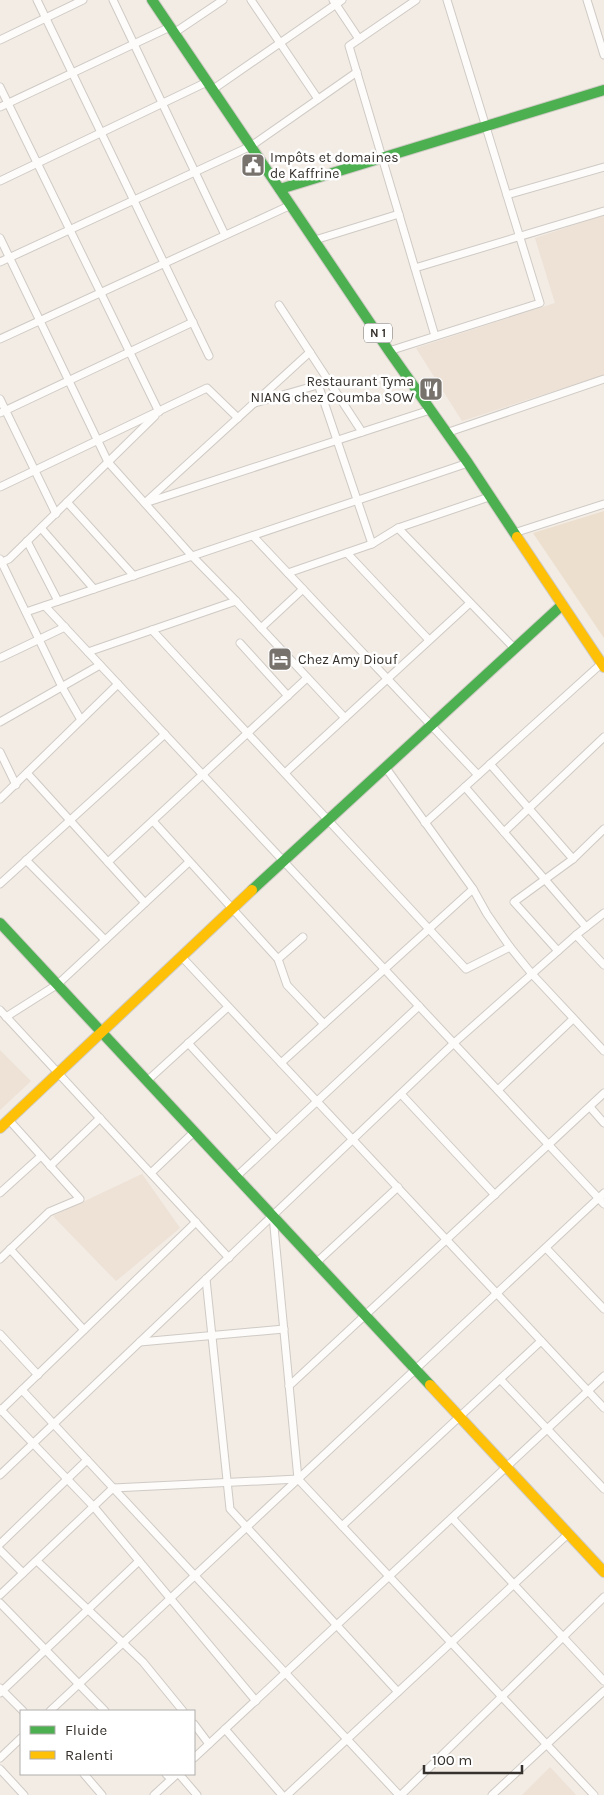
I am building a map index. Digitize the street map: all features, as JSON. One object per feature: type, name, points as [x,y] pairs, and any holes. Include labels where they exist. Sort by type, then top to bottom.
[{"type":"main road","name":"N 1","points":[[152,0],[603,665]]},
{"type":"main road","points":[[280,189],[604,90]]},
{"type":"main road","points":[[0,1128],[181,956],[562,605]]},
{"type":"main road","points":[[0,923],[604,1572]]},
{"type":"street","points":[[37,0],[209,356]]},
{"type":"street","points":[[0,40],[83,0]]},
{"type":"street","points":[[113,0],[225,235]]},
{"type":"street","points":[[0,107],[134,44],[172,30],[223,0]]},
{"type":"street","points":[[251,0],[318,100]]},
{"type":"street","points":[[416,0],[349,46],[435,336]]},
{"type":"street","points":[[389,351],[540,303],[447,0]]},
{"type":"street","points":[[587,0],[604,55]]},
{"type":"street","points":[[0,181],[162,103],[210,86],[280,43],[337,1],[359,39]]},
{"type":"street","points":[[0,262],[250,146],[357,72]]},
{"type":"street","points":[[0,87],[159,412]]},
{"type":"street","points":[[507,195],[604,167]]},
{"type":"street","points":[[0,339],[291,205]]},
{"type":"street","points":[[415,268],[604,211]]},
{"type":"street","points":[[315,240],[399,214]]},
{"type":"street","points":[[0,238],[108,462],[192,556],[344,718]]},
{"type":"street","points":[[279,305],[362,432]]},
{"type":"street","points":[[3,412],[193,322]]},
{"type":"street","points":[[145,503],[310,352]]},
{"type":"street","points":[[446,432],[604,379]]},
{"type":"street","points":[[253,404],[329,381]]},
{"type":"street","points":[[318,384],[372,544]]},
{"type":"street","points":[[0,487],[207,388],[238,418]]},
{"type":"street","points":[[0,398],[3,412],[56,514]]},
{"type":"street","points":[[145,503],[430,410]]},
{"type":"street","points":[[81,720],[62,687],[1,562],[9,559],[27,542],[159,412]]},
{"type":"street","points":[[26,612],[468,464]]},
{"type":"street","points":[[288,573],[372,544],[398,528],[490,497]]},
{"type":"street","points":[[67,502],[134,576]]},
{"type":"street","points":[[513,533],[604,504]]},
{"type":"street","points":[[41,528],[94,589]]},
{"type":"street","points":[[398,528],[515,649]]},
{"type":"street","points":[[253,536],[478,775]]},
{"type":"street","points":[[27,542],[58,601]]},
{"type":"street","points":[[347,553],[429,640]]},
{"type":"street","points":[[261,628],[303,589]]},
{"type":"street","points":[[88,652],[236,601]]},
{"type":"street","points":[[285,773],[470,603]]},
{"type":"street","points":[[44,606],[549,1145],[602,1198],[497,1293],[51,1710]]},
{"type":"street","points":[[0,658],[65,627]]},
{"type":"street","points":[[152,630],[466,969],[510,947]]},
{"type":"street","points":[[240,643],[288,696]]},
{"type":"street","points":[[0,722],[100,665]]},
{"type":"street","points":[[425,823],[603,665]]},
{"type":"street","points":[[108,862],[307,678]]},
{"type":"street","points":[[0,799],[118,684]]},
{"type":"street","points":[[0,884],[165,734]]},
{"type":"street","points":[[504,832],[604,737]]},
{"type":"street","points":[[0,752],[16,785]]},
{"type":"street","points":[[490,764],[572,859]]},
{"type":"street","points":[[386,768],[473,889],[487,914],[510,947],[532,974],[604,1051]]},
{"type":"street","points":[[27,773],[145,903]]},
{"type":"street","points":[[465,787],[586,927]]},
{"type":"street","points":[[152,821],[278,958],[287,985],[324,1024]]},
{"type":"street","points":[[558,951],[514,902],[572,859],[604,829]]},
{"type":"street","points":[[26,860],[105,940]]},
{"type":"street","points":[[6,1017],[58,984],[189,862]]},
{"type":"street","points":[[281,1063],[473,889]]},
{"type":"street","points":[[0,1475],[454,1043],[576,935],[604,913]]},
{"type":"street","points":[[576,935],[604,965]]},
{"type":"street","points":[[278,958],[303,937]]},
{"type":"street","points":[[181,956],[604,1408]]},
{"type":"street","points":[[148,1080],[228,1006]]},
{"type":"street","points":[[237,1176],[419,1006]]},
{"type":"street","points":[[0,1010],[229,1258]]},
{"type":"street","points":[[498,1090],[574,1019]]},
{"type":"street","points":[[188,1043],[276,1139]]},
{"type":"street","points":[[289,1386],[604,1093]]},
{"type":"street","points":[[401,1094],[495,1195]]},
{"type":"street","points":[[590,1107],[604,1123]]},
{"type":"street","points":[[50,1166],[100,1118]]},
{"type":"street","points":[[0,1259],[49,1212],[80,1199],[8,1120]]},
{"type":"street","points":[[151,1173],[195,1131]]},
{"type":"street","points":[[0,1193],[40,1156]]},
{"type":"street","points":[[317,1262],[398,1188]]},
{"type":"street","points":[[273,1215],[298,1479],[594,1795]]},
{"type":"street","points":[[196,1222],[0,1410],[94,1507],[256,1701]]},
{"type":"street","points":[[546,1248],[604,1309]]},
{"type":"street","points":[[10,1249],[84,1330]]},
{"type":"street","points":[[206,1279],[230,1509],[398,1692]]},
{"type":"street","points":[[140,1342],[284,1329]]},
{"type":"street","points":[[0,1334],[38,1375]]},
{"type":"street","points":[[342,1526],[541,1341]]},
{"type":"street","points":[[195,1757],[604,1376]]},
{"type":"street","points":[[500,1379],[604,1489]]},
{"type":"street","points":[[22,1390],[400,1795],[604,1598]]},
{"type":"street","points":[[0,1544],[87,1460]]},
{"type":"street","points":[[0,1595],[113,1488],[298,1479]]},
{"type":"street","points":[[452,1518],[604,1681]]},
{"type":"street","points":[[287,1795],[568,1534]]},
{"type":"street","points":[[0,1550],[23,1573]]},
{"type":"street","points":[[36,1561],[143,1662],[182,1710]]},
{"type":"street","points":[[22,1710],[1,1690],[139,1561]]},
{"type":"street","points":[[0,1603],[104,1710]]},
{"type":"street","points":[[492,1795],[604,1691]]},
{"type":"street","points":[[195,1725],[210,1744]]},
{"type":"street","points":[[226,1729],[282,1795]]},
{"type":"street","points":[[0,1758],[20,1739]]},
{"type":"street","points":[[0,1769],[24,1795]]},
{"type":"street","points":[[85,1775],[102,1795]]},
{"type":"street","points":[[154,1795],[173,1775],[197,1795]]},
{"type":"shaded area","points":[[604,215],[604,375],[462,421],[416,348],[555,303],[535,238]]},
{"type":"shaded area","points":[[604,511],[604,638],[533,533]]},
{"type":"shaded area","points":[[0,1050],[31,1081],[0,1110]]},
{"type":"shaded area","points":[[142,1174],[180,1228],[116,1281],[53,1216]]},
{"type":"shaded area","points":[[550,1767],[576,1795],[522,1795]]},
{"type":"traffic: fast","points":[[152,0],[517,537]]},
{"type":"traffic: fast","points":[[280,189],[604,90]]},
{"type":"traffic: fast","points":[[252,890],[562,605]]},
{"type":"traffic: fast","points":[[0,923],[430,1385]]},
{"type":"traffic: slow","points":[[517,537],[604,667]]},
{"type":"traffic: slow","points":[[0,1128],[252,890]]},
{"type":"traffic: slow","points":[[430,1385],[604,1572]]},
{"type":"place","name":"Impôts et domaines de Kaffrine","points":[[253,165]]},
{"type":"place","name":"Restaurant Tyma NIANG chez Coumba SOW","points":[[431,389]]},
{"type":"place","name":"Chez Amy Diouf","points":[[280,659]]}]
